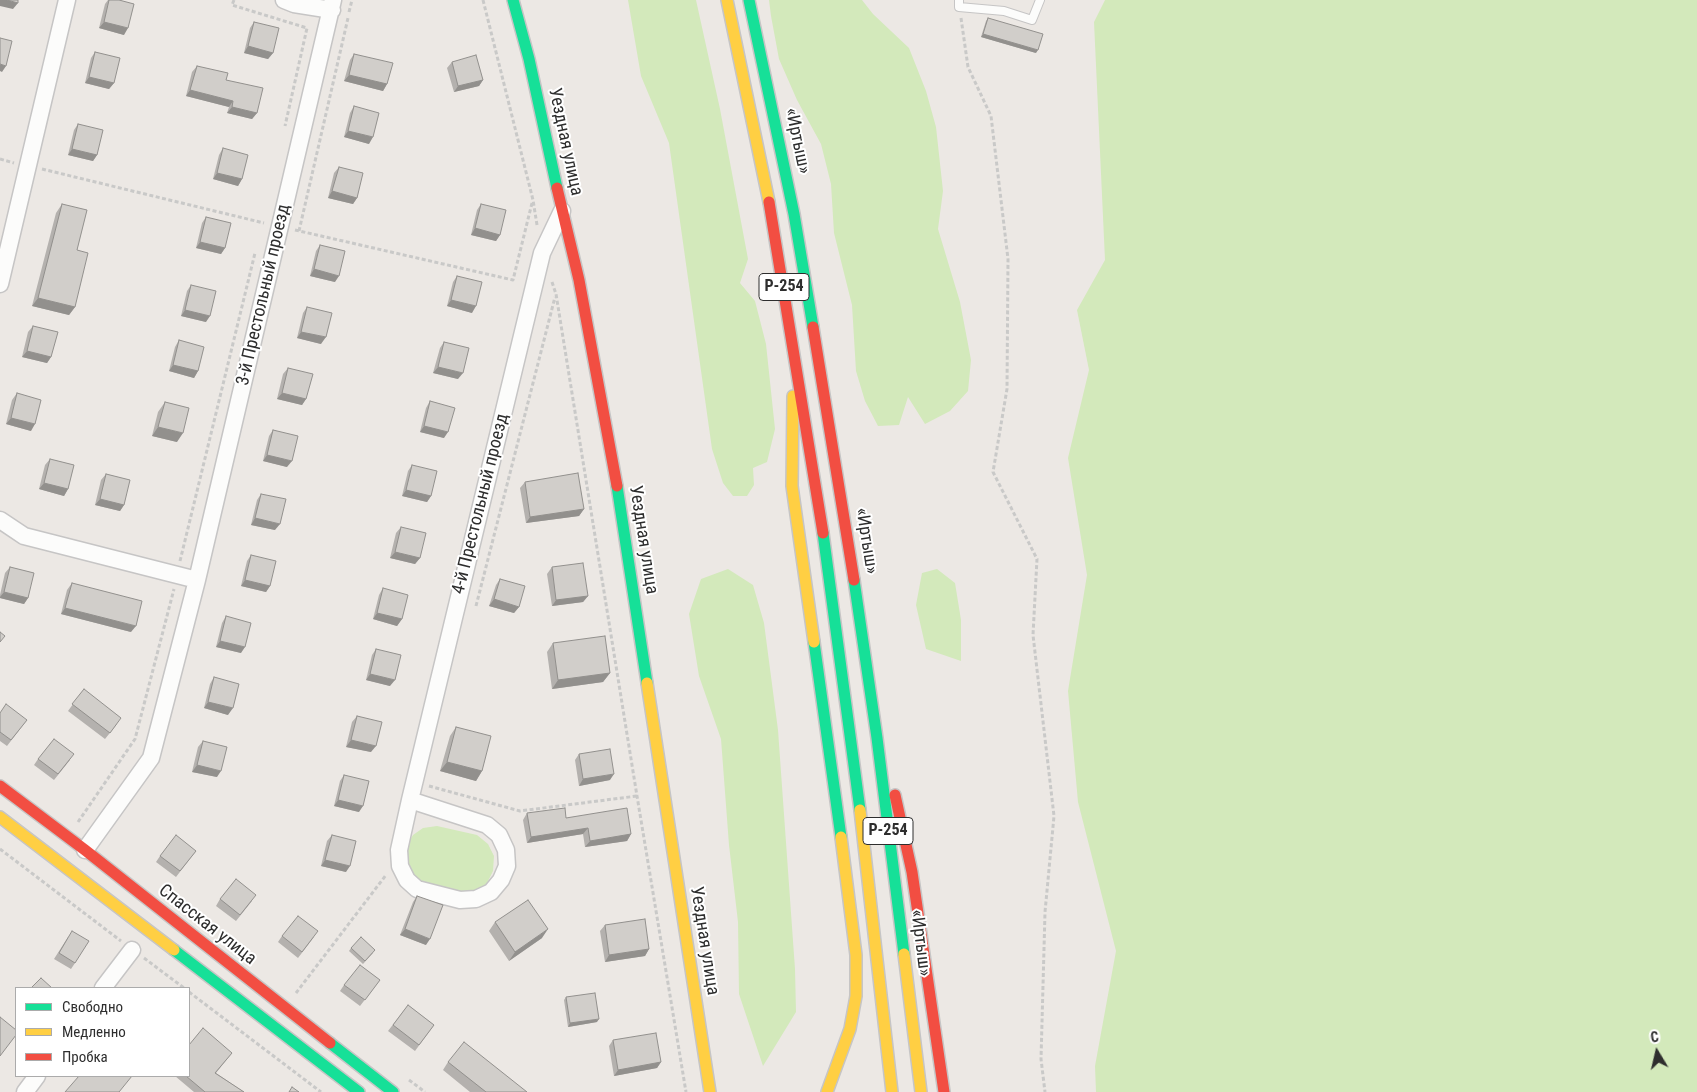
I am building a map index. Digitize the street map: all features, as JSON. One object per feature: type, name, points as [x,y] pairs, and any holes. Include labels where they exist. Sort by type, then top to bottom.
[{"type":"main road","name":"Уездная улица","points":[[513,0],[579,280],[627,545],[710,1092]]},
{"type":"main road","name":"Р-254","points":[[727,0],[772,216],[830,576],[862,825],[892,1092]]},
{"type":"main road","name":"«Иртыш»","points":[[749,0],[794,214],[853,571],[877,738],[921,1092]]},
{"type":"main road","points":[[794,350],[792,486],[856,955],[856,996],[850,1029],[827,1092]]},
{"type":"main road","points":[[877,738],[896,801],[912,872],[944,1092]]},
{"type":"main road","name":"Спасская улица","points":[[0,786],[85,850],[392,1092]]},
{"type":"main road","points":[[0,817],[359,1092]]},
{"type":"street","points":[[0,284],[67,0]]},
{"type":"street","name":"3-й Престольный проезд","points":[[85,850],[151,758],[197,580],[333,5],[294,4],[284,0]]},
{"type":"street","name":"4-й Престольный проезд","points":[[400,866],[399,850],[410,800],[542,253],[562,210]]},
{"type":"street","points":[[0,520],[24,536],[197,580]]},
{"type":"street","points":[[400,866],[407,880],[417,889],[460,900],[476,899],[491,892],[501,880],[507,866],[506,850],[499,835],[487,825],[468,817],[410,800]]},
{"type":"street","points":[[104,987],[132,950]]},
{"type":"street","points":[[25,1092],[36,1077]]},
{"type":"lane","points":[[959,3],[1004,11],[1032,20],[1040,0]]},
{"type":"path","points":[[234,0],[232,5],[308,28],[283,134]]},
{"type":"path","points":[[299,231],[352,0]]},
{"type":"path","points":[[483,0],[538,226]]},
{"type":"path","points":[[959,3],[968,67],[991,116],[1008,259],[1007,389],[993,472],[1037,559],[1033,635],[1054,816],[1045,922],[1041,1059],[1044,1092]]},
{"type":"path","points":[[0,159],[513,280],[533,200]]},
{"type":"path","points":[[260,232],[262,222]]},
{"type":"path","points":[[74,827],[135,739],[256,251]]},
{"type":"path","points":[[550,278],[556,294],[686,1092]]},
{"type":"path","points":[[474,613],[556,294]]},
{"type":"path","points":[[432,777],[429,787],[520,811],[637,796]]},
{"type":"path","points":[[0,849],[183,987]]},
{"type":"path","points":[[296,994],[386,875],[400,866]]},
{"type":"path","points":[[190,993],[322,1092]]},
{"type":"green space","points":[[628,0],[696,0],[720,109],[748,259],[740,283],[755,301],[766,344],[775,429],[767,462],[753,468],[754,485],[747,496],[733,496],[723,483],[712,449],[669,143],[641,76]]},
{"type":"green space","points":[[769,0],[862,0],[873,14],[909,48],[926,91],[936,127],[943,191],[938,229],[960,302],[971,360],[968,391],[950,411],[925,424],[908,397],[899,425],[878,426],[865,401],[856,371],[852,305],[834,233],[831,184],[821,144],[797,100],[779,59]]},
{"type":"green space","points":[[1105,0],[1697,0],[1697,1092],[1096,1092],[1095,1066],[1116,951],[1078,802],[1068,691],[1087,575],[1068,458],[1089,370],[1077,310],[1105,260],[1094,22]]},
{"type":"green space","points":[[728,569],[753,585],[764,623],[778,730],[795,969],[796,1012],[763,1066],[739,994],[738,922],[729,845],[721,739],[699,676],[689,614],[701,579]]},
{"type":"green space","points":[[937,569],[955,583],[961,620],[961,661],[926,649],[916,605],[922,573]]},
{"type":"green space","points":[[437,826],[477,835],[488,844],[494,856],[493,871],[486,885],[475,892],[461,893],[424,885],[412,875],[406,864],[405,848],[413,835],[423,828]]},
{"type":"building","points":[[7,0],[18,0],[18,3]]},
{"type":"building","points":[[109,0],[119,0],[134,4],[128,28],[104,22]]},
{"type":"building","points":[[988,18],[1043,34],[1038,50],[983,34]]},
{"type":"building","points":[[254,22],[279,28],[273,53],[248,46]]},
{"type":"building","points":[[0,38],[12,41],[6,66],[0,64]]},
{"type":"building","points":[[95,52],[120,58],[114,83],[89,77]]},
{"type":"building","points":[[354,54],[393,63],[387,84],[349,75]]},
{"type":"building","points":[[476,55],[483,80],[458,86],[452,62]]},
{"type":"building","points":[[197,66],[228,73],[226,80],[263,88],[257,113],[232,107],[233,101],[190,90]]},
{"type":"building","points":[[354,106],[379,113],[373,137],[348,131]]},
{"type":"building","points":[[78,124],[103,130],[97,155],[72,149]]},
{"type":"building","points":[[223,148],[248,155],[242,179],[217,173]]},
{"type":"building","points":[[339,167],[363,173],[357,198],[332,191]]},
{"type":"building","points":[[62,204],[87,210],[77,250],[88,253],[75,307],[38,298]]},
{"type":"building","points":[[481,204],[506,210],[500,235],[475,228]]},
{"type":"building","points":[[206,217],[231,223],[225,248],[200,242]]},
{"type":"building","points":[[320,245],[345,251],[339,276],[314,269]]},
{"type":"building","points":[[457,276],[482,282],[476,306],[451,300]]},
{"type":"building","points":[[191,285],[216,291],[210,316],[185,310]]},
{"type":"building","points":[[307,307],[332,313],[326,337],[301,332]]},
{"type":"building","points":[[33,326],[58,332],[51,357],[27,351]]},
{"type":"building","points":[[179,340],[204,347],[198,371],[173,365]]},
{"type":"building","points":[[444,342],[469,348],[463,373],[438,367]]},
{"type":"building","points":[[288,368],[313,374],[306,399],[282,393]]},
{"type":"building","points":[[17,393],[41,400],[35,424],[11,418]]},
{"type":"building","points":[[430,401],[455,408],[448,432],[424,426]]},
{"type":"building","points":[[165,402],[189,408],[183,433],[158,427]]},
{"type":"building","points":[[273,430],[298,436],[292,461],[267,455]]},
{"type":"building","points":[[50,459],[74,465],[68,489],[44,483]]},
{"type":"building","points":[[412,465],[437,471],[431,496],[406,490]]},
{"type":"building","points":[[578,473],[584,509],[530,517],[525,482]]},
{"type":"building","points":[[106,474],[130,480],[124,505],[100,499]]},
{"type":"building","points":[[261,494],[286,499],[280,524],[255,518]]},
{"type":"building","points":[[401,527],[426,533],[420,558],[395,552]]},
{"type":"building","points":[[251,555],[276,561],[270,586],[245,580]]},
{"type":"building","points":[[583,563],[588,596],[556,600],[552,567]]},
{"type":"building","points":[[10,567],[34,573],[28,598],[4,592]]},
{"type":"building","points":[[500,579],[525,586],[519,607],[494,599]]},
{"type":"building","points":[[72,583],[142,601],[136,626],[65,608]]},
{"type":"building","points":[[383,588],[408,595],[402,619],[377,613]]},
{"type":"building","points":[[226,616],[251,623],[245,647],[220,641]]},
{"type":"building","points":[[0,632],[5,636],[0,642]]},
{"type":"building","points":[[605,636],[610,673],[558,680],[553,643]]},
{"type":"building","points":[[376,649],[401,655],[395,680],[370,674]]},
{"type":"building","points":[[214,677],[239,684],[233,708],[208,702]]},
{"type":"building","points":[[84,689],[121,718],[110,733],[72,704]]},
{"type":"building","points":[[6,704],[27,720],[11,740],[0,732],[0,713]]},
{"type":"building","points":[[357,716],[382,722],[376,746],[351,740]]},
{"type":"building","points":[[456,727],[491,736],[482,771],[447,762]]},
{"type":"building","points":[[54,739],[74,754],[58,774],[38,759]]},
{"type":"building","points":[[203,741],[227,747],[221,771],[197,765]]},
{"type":"building","points":[[610,749],[614,774],[583,779],[579,754]]},
{"type":"building","points":[[344,775],[369,781],[363,806],[338,800]]},
{"type":"building","points":[[565,808],[566,818],[627,808],[631,834],[590,841],[588,828],[531,837],[527,813]]},
{"type":"building","points":[[176,835],[196,851],[180,871],[160,856]]},
{"type":"building","points":[[332,835],[356,841],[350,866],[325,860]]},
{"type":"building","points":[[236,879],[256,895],[240,915],[220,899]]},
{"type":"building","points":[[417,896],[443,905],[430,939],[405,929]]},
{"type":"building","points":[[528,900],[548,929],[515,952],[495,922]]},
{"type":"building","points":[[298,916],[318,931],[302,952],[282,936]]},
{"type":"building","points":[[645,919],[649,949],[609,955],[605,925]]},
{"type":"building","points":[[72,931],[89,941],[75,963],[59,953]]},
{"type":"building","points":[[361,937],[375,950],[365,961],[351,948]]},
{"type":"building","points":[[360,965],[380,980],[365,1000],[344,985]]},
{"type":"building","points":[[41,978],[51,987],[32,987]]},
{"type":"building","points":[[595,993],[599,1019],[570,1023],[566,997]]},
{"type":"building","points":[[408,1005],[434,1025],[419,1045],[393,1025]]},
{"type":"building","points":[[0,1017],[15,1029],[15,1036],[0,1056]]},
{"type":"building","points":[[203,1028],[232,1053],[215,1073],[244,1092],[205,1092],[187,1077],[190,1077],[190,1044]]},
{"type":"building","points":[[656,1033],[661,1062],[618,1070],[613,1040]]},
{"type":"building","points":[[464,1042],[527,1092],[486,1092],[448,1062]]},
{"type":"building","points":[[78,1077],[131,1077],[119,1092],[65,1092]]},
{"type":"building","points":[[292,1087],[299,1092],[289,1092]]},
{"type":"traffic: fast","points":[[513,0],[529,59],[557,188]]},
{"type":"traffic: fast","points":[[749,0],[794,214],[813,327]]},
{"type":"traffic: fast","points":[[617,486],[647,683]]},
{"type":"traffic: fast","points":[[823,533],[860,810]]},
{"type":"traffic: fast","points":[[854,580],[877,738],[904,954]]},
{"type":"traffic: fast","points":[[814,642],[841,837]]},
{"type":"traffic: fast","points":[[174,950],[359,1092]]},
{"type":"traffic: fast","points":[[330,1043],[393,1092]]},
{"type":"traffic: slow","points":[[727,0],[769,202]]},
{"type":"traffic: slow","points":[[793,396],[792,486],[814,642]]},
{"type":"traffic: slow","points":[[647,683],[710,1092]]},
{"type":"traffic: slow","points":[[860,810],[892,1092]]},
{"type":"traffic: slow","points":[[0,817],[174,950]]},
{"type":"traffic: slow","points":[[827,1092],[850,1029],[856,996],[856,955],[841,837]]},
{"type":"traffic: slow","points":[[904,954],[921,1092]]},
{"type":"traffic: jam","points":[[557,188],[579,280],[617,486]]},
{"type":"traffic: jam","points":[[769,202],[823,533]]},
{"type":"traffic: jam","points":[[813,327],[854,580]]},
{"type":"traffic: jam","points":[[0,786],[85,850],[330,1043]]},
{"type":"traffic: jam","points":[[895,795],[912,872],[944,1092]]}]
